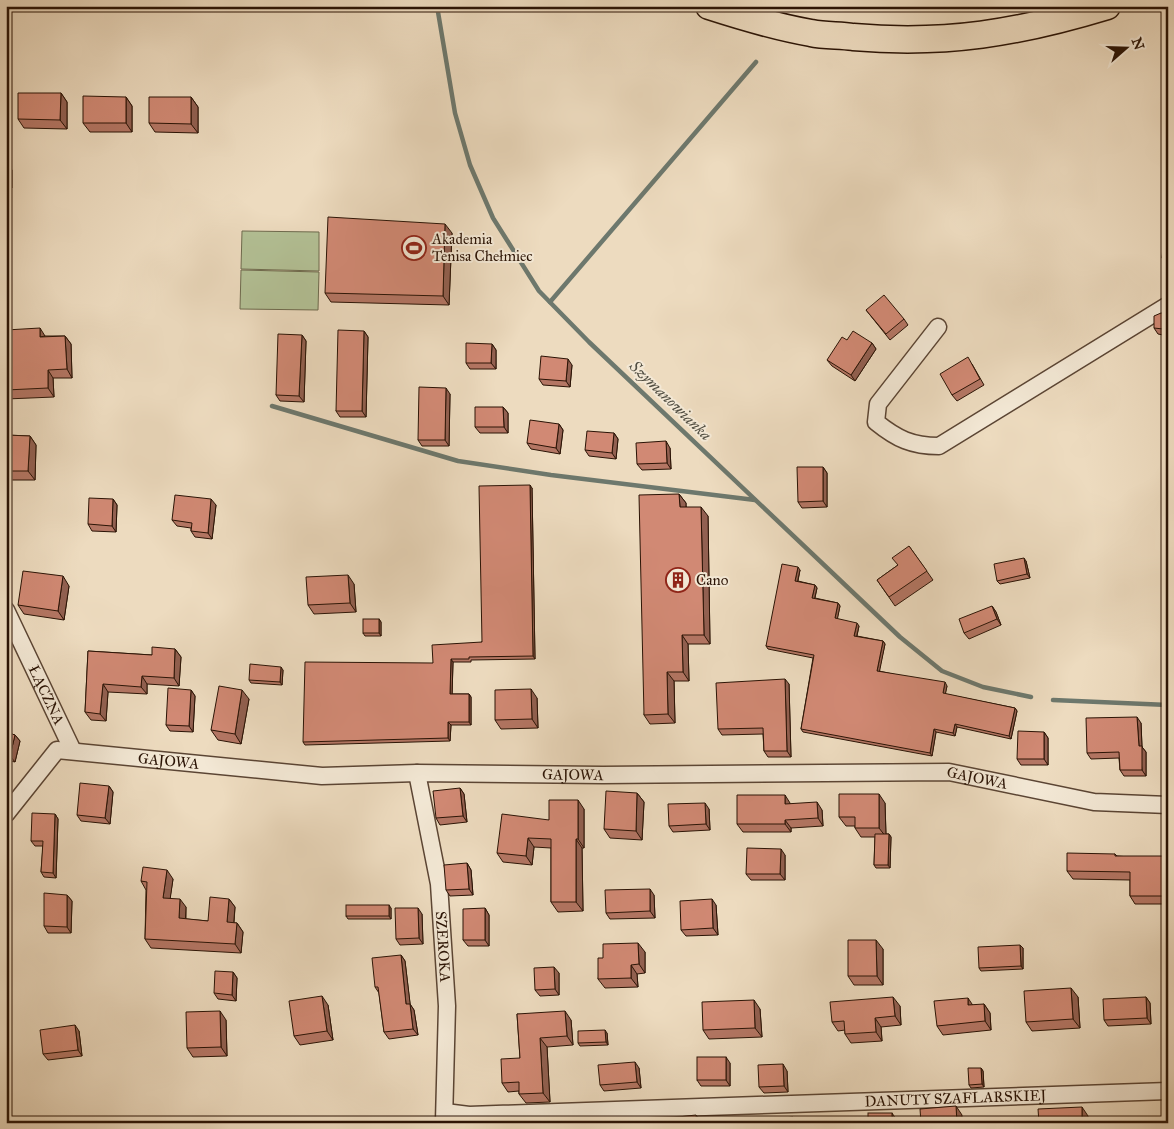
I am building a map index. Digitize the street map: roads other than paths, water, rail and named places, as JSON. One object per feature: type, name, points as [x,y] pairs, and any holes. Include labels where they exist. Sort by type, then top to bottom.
[{"type":"main road","points":[[709,6],[762,23],[813,34],[903,40],[945,40],[1008,32],[1065,19],[1108,6]]},
{"type":"street","points":[[938,327],[878,404],[876,422],[891,434],[917,446],[939,446],[1168,305]]},
{"type":"street","name":"ŁĄCZNA","points":[[6,610],[73,752]]},
{"type":"street","name":"GAJOWA","points":[[6,814],[57,750],[322,776],[417,773],[603,775],[949,772],[1094,802],[1168,805]]},
{"type":"street","name":"SZEROKA","points":[[417,773],[439,884],[447,1006],[444,1117]]},
{"type":"street","name":"DANUTY SZAFLARSKIEJ","points":[[444,1117],[1168,1091]]},
{"type":"waterway","name":"Szymanowianka","points":[[437,6],[455,113],[470,165],[493,218],[539,291],[589,342],[900,637],[942,671],[983,687],[1031,697]]},
{"type":"waterway","points":[[550,302],[756,62]]},
{"type":"waterway","points":[[272,406],[458,461],[551,475],[755,500]]},
{"type":"waterway","name":"Szymanowianka","points":[[1053,700],[1168,705]]},
{"type":"place","name":"Akademia Tenisa Chełmiec","points":[[414,248]]},
{"type":"place","name":"Cano","points":[[678,580]]}]
